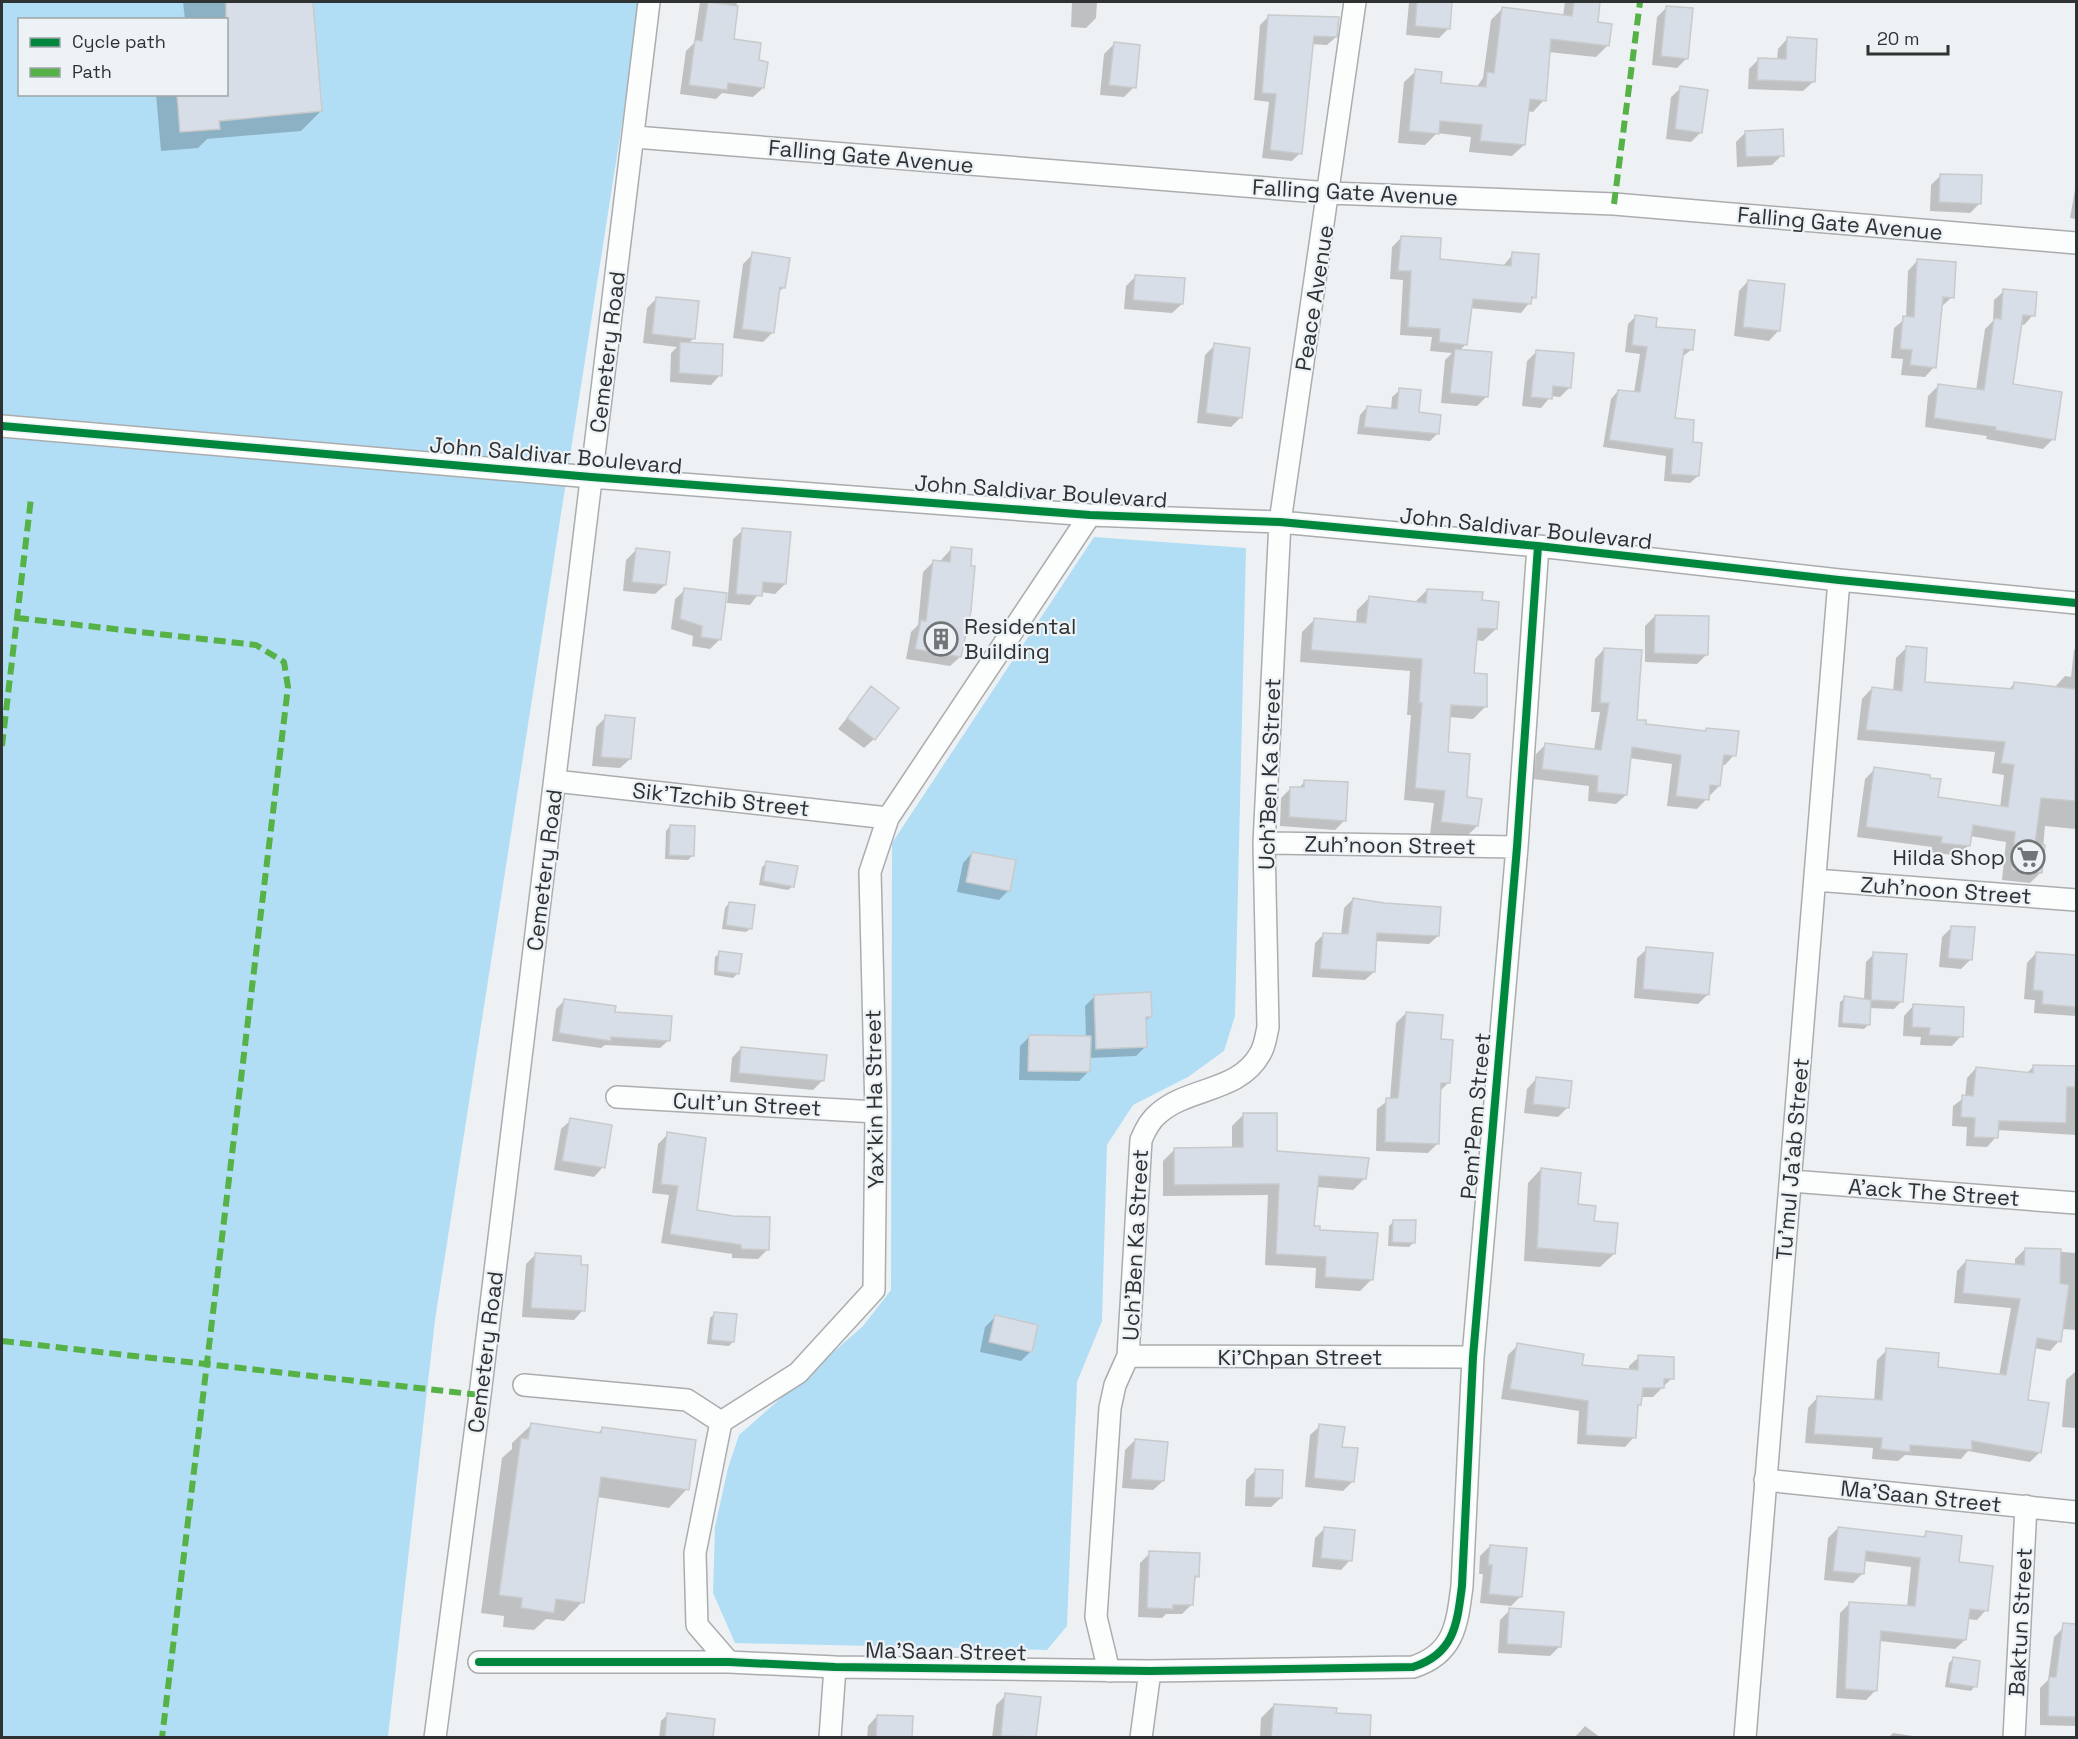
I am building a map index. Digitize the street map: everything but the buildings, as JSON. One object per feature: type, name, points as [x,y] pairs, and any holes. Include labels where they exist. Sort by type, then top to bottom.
[{"type":"street","name":"Cemetery Road","points":[[435,1737],[480,1395],[649,2]]},
{"type":"street","name":"Peace Avenue","points":[[1280,522],[1330,193],[1356,2]]},
{"type":"street","name":"Falling Gate Avenue","points":[[634,137],[1330,193],[1614,204],[2076,243]]},
{"type":"street","name":"John Saldivar Boulevard","points":[[2,426],[591,477],[1090,515],[1280,522],[1538,546],[1839,580],[2076,603]]},
{"type":"street","name":"Yax'kin Ha Street","points":[[721,1422],[798,1373],[874,1290],[876,1112],[870,872],[888,818],[1090,515]]},
{"type":"street","name":"Uch'Ben Ka Street","points":[[1109,1671],[1096,1617],[1110,1408],[1115,1385],[1128,1356],[1140,1140],[1158,1113],[1171,1105],[1237,1079],[1251,1067],[1262,1052],[1268,1027],[1264,843],[1280,522]]},
{"type":"street","name":"Pem'Pem Street","points":[[1413,1667],[1431,1661],[1447,1646],[1458,1621],[1473,1357],[1516,846],[1538,546]]},
{"type":"street","name":"Tu'mul Ja'ab Street","points":[[1745,1737],[1776,1329],[1791,1181],[1839,580]]},
{"type":"street","name":"Sik'Tzchib Street","points":[[555,781],[888,818]]},
{"type":"street","name":"Zuh'noon Street","points":[[1264,843],[1516,846]]},
{"type":"street","name":"Zuh'noon Street","points":[[1815,880],[2076,900]]},
{"type":"street","name":"Cult'un Street","points":[[617,1097],[876,1112]]},
{"type":"street","name":"A'ack The Street","points":[[1791,1181],[2076,1203]]},
{"type":"street","name":"Ki'Chpan Street","points":[[1128,1356],[1473,1357]]},
{"type":"street","points":[[524,1385],[687,1400],[721,1422],[695,1553],[697,1625],[729,1662]]},
{"type":"street","name":"Ma'Saan Street","points":[[1765,1480],[2076,1512]]},
{"type":"street","name":"Baktun Street","points":[[2014,1737],[2026,1506]]},
{"type":"street","name":"Ma'Saan Street","points":[[479,1662],[729,1662],[835,1667],[1109,1671],[1413,1667]]},
{"type":"street","points":[[830,1737],[835,1667]]},
{"type":"street","points":[[1141,1737],[1150,1671]]},
{"type":"shaded area","points":[[2,2],[641,2],[435,1320],[388,1737],[2,1738]]},
{"type":"shaded area","points":[[1094,537],[1246,548],[1235,1016],[1224,1051],[1188,1077],[1133,1105],[1107,1145],[1102,1321],[1077,1382],[1067,1626],[1047,1650],[735,1643],[713,1593],[715,1527],[728,1468],[739,1435],[863,1326],[891,1290],[892,843]]},
{"type":"marked path","points":[[1614,204],[1640,2]]},
{"type":"marked path","points":[[2,746],[31,498]]},
{"type":"marked path","points":[[17,618],[256,645],[284,662],[288,687],[162,1738]]},
{"type":"marked path","points":[[2,1341],[480,1395]]},
{"type":"cycle path","points":[[2,426],[591,477],[1090,515],[1280,522],[1538,546],[1839,580],[2076,603]]},
{"type":"cycle path","points":[[479,1662],[729,1662],[835,1667],[1150,1671],[1413,1667],[1427,1661],[1445,1646],[1455,1625],[1462,1586],[1473,1357],[1517,847],[1538,546]]},
{"type":"place","name":"Residental Building","points":[[941,639]]},
{"type":"place","name":"Hilda Shop","points":[[2028,857]]}]
